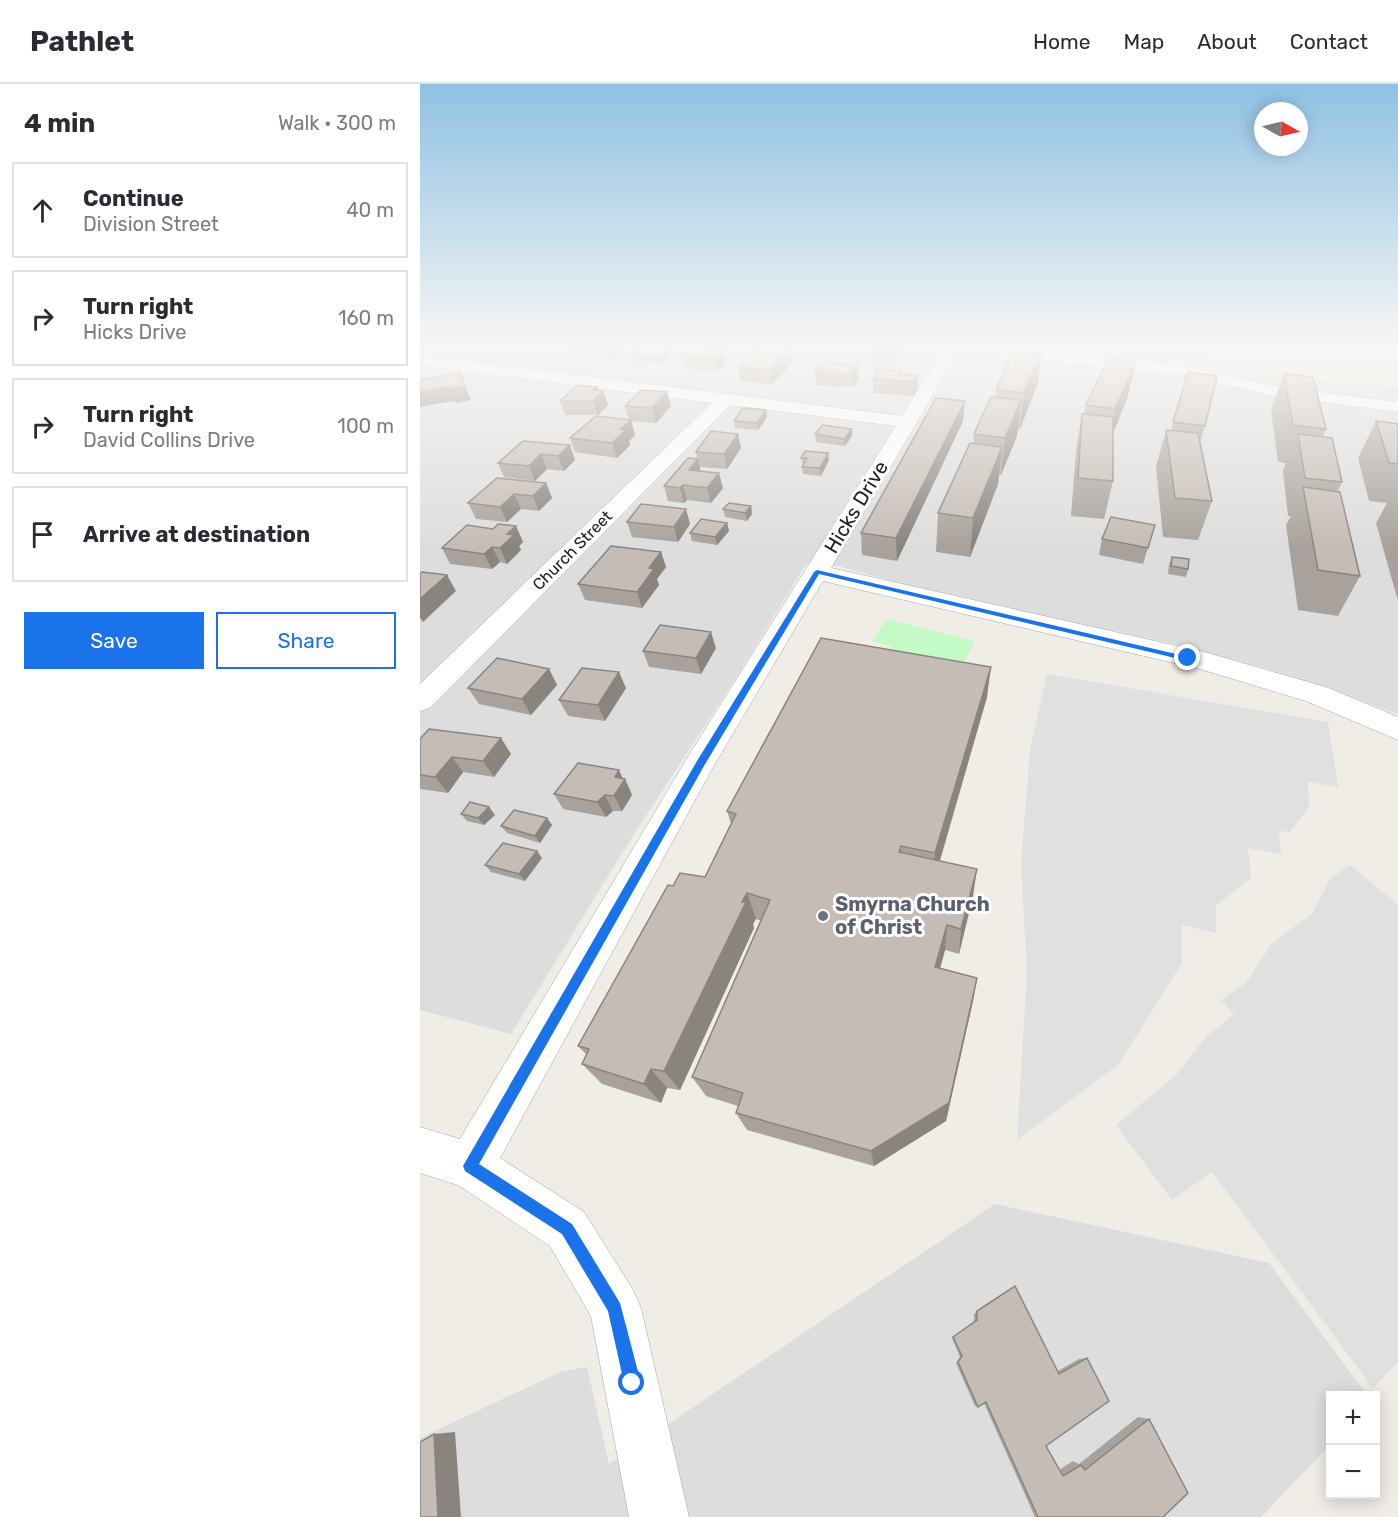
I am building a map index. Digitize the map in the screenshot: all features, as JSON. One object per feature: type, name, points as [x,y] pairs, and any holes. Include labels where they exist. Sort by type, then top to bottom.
[{"type":"street","name":"Church Street","points":[[420,701],[711,413]]},
{"type":"street","points":[[831,413],[907,422]]},
{"type":"street","name":"Hicks Drive","points":[[470,1166],[700,763],[913,413]]},
{"type":"street","points":[[817,572],[1204,661],[1316,693],[1398,729]]},
{"type":"street","points":[[420,1150],[470,1166],[567,1229],[615,1308],[659,1517]]},
{"type":"shaded area","points":[[420,413],[1398,413],[1398,714],[1279,672],[1171,643],[924,590],[838,566],[806,564],[736,678],[629,842],[511,1034],[420,1010]]},
{"type":"shaded area","points":[[1047,674],[1328,722],[1338,787],[1308,782],[1309,807],[1290,832],[1279,831],[1281,854],[1248,848],[1251,878],[1216,906],[1216,933],[1182,925],[1182,963],[1118,1065],[1017,1140],[1027,972],[1021,863],[1030,750]]},
{"type":"shaded area","points":[[1350,865],[1398,905],[1398,1362],[1373,1388],[1212,1172],[1172,1200],[1116,1125],[1176,1075],[1206,1037],[1234,1014],[1221,1000],[1246,983],[1272,943],[1312,914],[1330,879]]},
{"type":"shaded area","points":[[995,1204],[1269,1263],[1364,1391],[1326,1391],[1326,1449],[1261,1517],[420,1517],[420,1438],[560,1372],[587,1367],[609,1464]]},
{"type":"green space","points":[[887,619],[975,641],[963,664],[879,672],[893,647],[872,641]]},
{"type":"building","points":[[740,413],[764,413],[757,423],[734,421]]},
{"type":"building","points":[[928,413],[959,413],[896,538],[861,533]]},
{"type":"building","points":[[984,413],[1016,413],[1005,438],[974,434]]},
{"type":"building","points":[[1176,413],[1208,413],[1205,426],[1173,422]]},
{"type":"building","points":[[1291,413],[1322,413],[1326,429],[1293,425]]},
{"type":"building","points":[[1082,414],[1113,417],[1113,481],[1078,478]]},
{"type":"building","points":[[596,416],[631,420],[621,429],[626,430],[612,443],[570,438]]},
{"type":"building","points":[[1376,421],[1398,424],[1398,464],[1389,463]]},
{"type":"building","points":[[823,425],[852,429],[844,439],[815,434]]},
{"type":"building","points":[[1166,430],[1198,433],[1212,501],[1175,498]]},
{"type":"building","points":[[711,431],[738,434],[724,454],[696,452]]},
{"type":"building","points":[[1298,434],[1332,438],[1342,482],[1305,478]]},
{"type":"building","points":[[523,441],[570,445],[558,456],[541,454],[529,466],[498,463]]},
{"type":"building","points":[[970,443],[1002,447],[973,518],[938,513]]},
{"type":"building","points":[[805,451],[828,453],[820,468],[802,467],[807,458],[801,458]]},
{"type":"building","points":[[688,458],[698,459],[689,470],[719,473],[707,488],[683,485],[680,488],[664,486]]},
{"type":"building","points":[[497,478],[546,483],[533,496],[514,494],[500,507],[468,503]]},
{"type":"building","points":[[1303,487],[1340,492],[1360,576],[1318,570]]},
{"type":"building","points":[[729,503],[751,506],[745,513],[723,509]]},
{"type":"building","points":[[641,504],[686,509],[674,527],[627,522]]},
{"type":"building","points":[[1111,517],[1155,525],[1148,548],[1102,539]]},
{"type":"building","points":[[701,519],[727,523],[715,537],[690,533]]},
{"type":"building","points":[[498,524],[516,526],[507,534],[514,535],[500,548],[492,547],[484,554],[442,548],[467,525],[493,529]]},
{"type":"building","points":[[611,546],[661,552],[649,568],[654,569],[637,592],[578,584]]},
{"type":"building","points":[[1172,557],[1189,559],[1188,569],[1171,566]]},
{"type":"building","points":[[422,572],[447,575],[420,599],[420,574]]},
{"type":"building","points":[[660,625],[711,632],[696,658],[643,651]]},
{"type":"building","name":"Smyrna Church of Christ","points":[[821,638],[991,667],[935,853],[901,846],[899,852],[977,869],[961,929],[947,925],[935,967],[977,978],[949,1103],[871,1151],[736,1113],[743,1093],[692,1077],[770,900],[747,893],[742,902],[746,902],[664,1071],[651,1069],[644,1084],[582,1064],[589,1049],[578,1046],[668,885],[673,886],[680,873],[705,877],[736,814],[727,811]]},
{"type":"building","points":[[497,658],[549,669],[522,699],[468,688]]},
{"type":"building","points":[[582,668],[619,672],[598,705],[559,700]]},
{"type":"building","points":[[429,729],[501,738],[483,761],[452,757],[435,777],[420,775],[420,739]]},
{"type":"building","points":[[578,763],[619,770],[615,777],[625,779],[614,796],[605,795],[597,802],[554,794]]},
{"type":"building","points":[[470,802],[489,807],[478,818],[461,814]]},
{"type":"building","points":[[514,810],[547,818],[535,836],[501,826]]},
{"type":"building","points":[[503,843],[537,851],[519,874],[485,865]]},
{"type":"building","points":[[1015,1286],[1059,1374],[1087,1358],[1109,1401],[1046,1446],[1063,1476],[1081,1465],[1085,1470],[1149,1419],[1188,1493],[1163,1517],[1038,1517],[986,1402],[978,1407],[958,1362],[962,1356],[953,1337],[977,1320],[977,1311]]},
{"type":"building","points":[[434,1434],[438,1517],[420,1517],[420,1442]]},
{"type":"place","name":"Smyrna Church of Christ","points":[[823,916]]},
{"type":"route","points":[[632,1383],[615,1308],[567,1229],[470,1166],[700,763],[817,572],[1188,658]]}]
